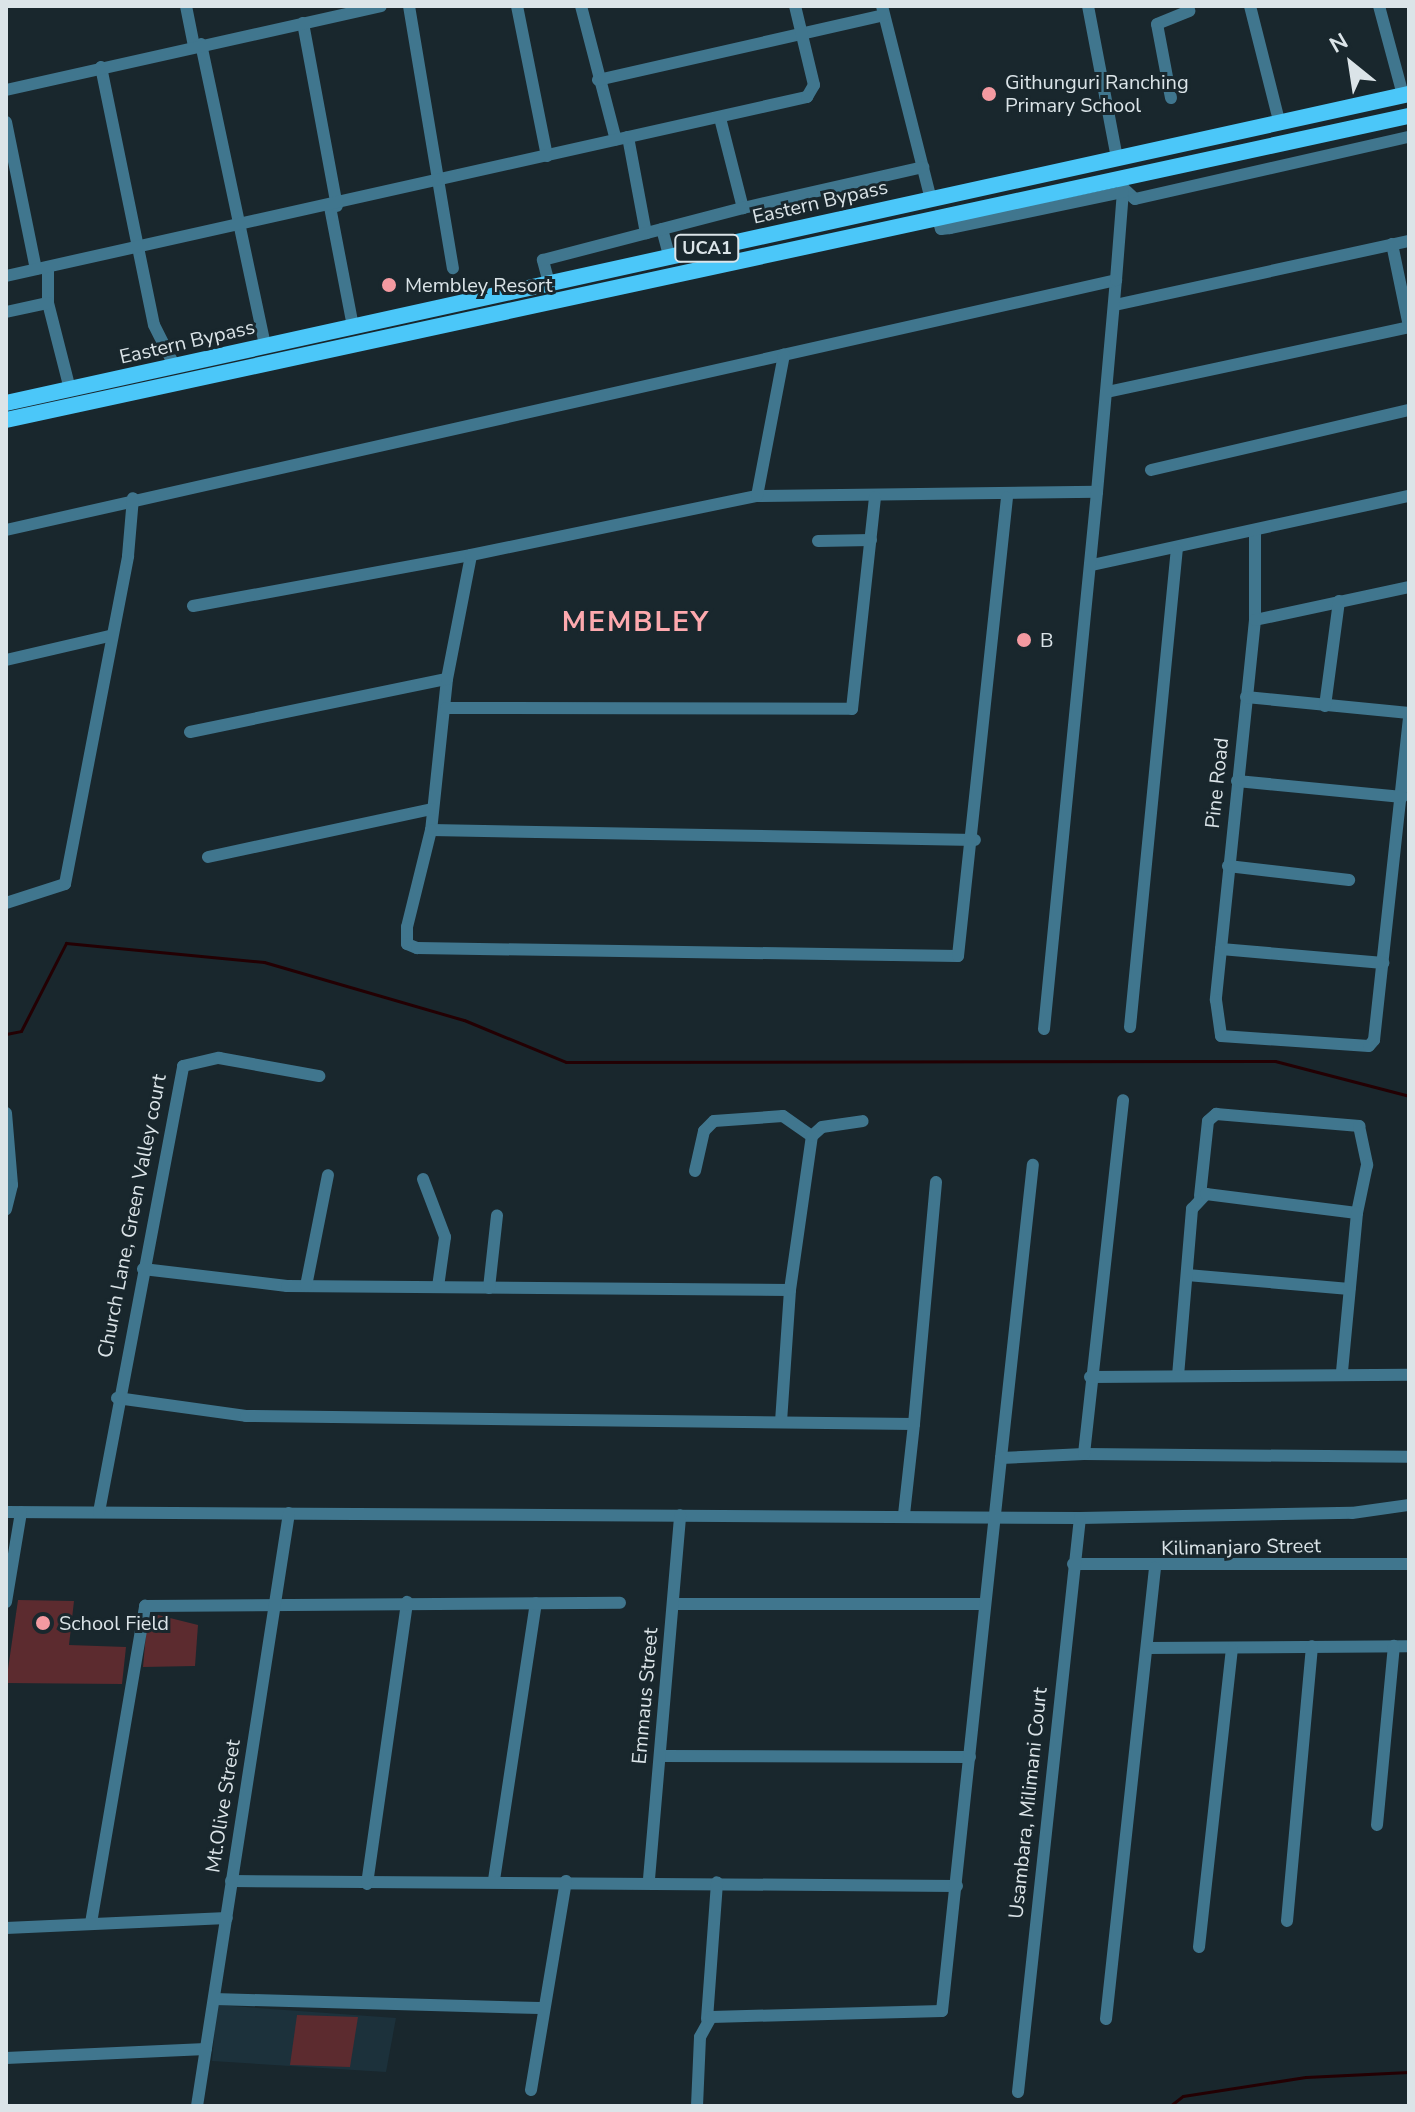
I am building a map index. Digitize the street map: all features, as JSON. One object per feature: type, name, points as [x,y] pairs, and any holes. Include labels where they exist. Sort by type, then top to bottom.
[{"type":"main road","name":"Eastern Bypass","points":[[6,403],[1406,94]]},
{"type":"main road","name":"Eastern Bypass","points":[[6,420],[937,217],[1058,193],[1122,186],[1261,149],[1409,116]]},
{"type":"main road","points":[[1054,171],[1058,193]]},
{"type":"street","points":[[186,6],[240,225],[265,345]]},
{"type":"street","points":[[6,90],[311,16],[381,6]]},
{"type":"street","points":[[409,6],[453,268]]},
{"type":"street","points":[[517,6],[547,156]]},
{"type":"street","points":[[581,6],[598,80],[622,138],[646,233]]},
{"type":"street","points":[[6,276],[440,182],[720,118],[814,93],[795,6]]},
{"type":"street","points":[[1088,6],[1117,158]]},
{"type":"street","points":[[1171,98],[1157,24],[1190,8],[1206,6]]},
{"type":"street","points":[[1250,6],[1279,121]]},
{"type":"street","points":[[1379,6],[1406,94]]},
{"type":"street","points":[[598,80],[801,35],[883,11],[931,199]]},
{"type":"street","points":[[311,16],[334,206],[353,326]]},
{"type":"street","points":[[101,67],[154,325],[174,365]]},
{"type":"street","points":[[720,118],[743,208]]},
{"type":"street","points":[[6,122],[70,389]]},
{"type":"street","points":[[1122,186],[1135,199],[1409,137]]},
{"type":"street","points":[[1261,149],[1264,169]]},
{"type":"street","points":[[549,283],[543,260],[743,208],[923,167]]},
{"type":"street","points":[[937,217],[941,229],[950,228],[1122,186]]},
{"type":"street","points":[[1044,1029],[1092,565],[1115,305],[1122,186]]},
{"type":"street","points":[[662,229],[669,256]]},
{"type":"street","points":[[1115,305],[1409,241]]},
{"type":"street","points":[[1107,392],[1409,326],[1392,244]]},
{"type":"street","points":[[6,530],[133,498],[1116,280]]},
{"type":"street","points":[[6,312],[48,303]]},
{"type":"street","points":[[757,496],[784,355]]},
{"type":"street","points":[[1151,470],[1409,410]]},
{"type":"street","points":[[193,606],[471,555],[757,496],[1007,498],[1097,492]]},
{"type":"street","points":[[1092,565],[1177,550],[1409,496]]},
{"type":"street","points":[[446,708],[852,709],[875,497]]},
{"type":"street","points":[[6,903],[65,884],[133,498]]},
{"type":"street","points":[[471,555],[447,679],[431,830],[407,944],[535,954],[958,956],[975,840],[1007,498]]},
{"type":"street","name":"Pine Road","points":[[1255,533],[1255,620],[1214,1025],[1221,1036],[1369,1046],[1383,963]]},
{"type":"street","points":[[818,541],[871,540]]},
{"type":"street","points":[[1130,1027],[1177,550]]},
{"type":"street","points":[[1255,620],[1409,587]]},
{"type":"street","points":[[1325,706],[1339,601]]},
{"type":"street","points":[[6,660],[109,636]]},
{"type":"street","points":[[190,732],[447,679]]},
{"type":"street","points":[[1221,949],[1383,963],[1402,797],[1409,716],[1246,697]]},
{"type":"street","points":[[1237,781],[1402,797]]},
{"type":"street","points":[[208,857],[432,809]]},
{"type":"street","points":[[431,830],[975,840]]},
{"type":"street","points":[[1228,866],[1349,880]]},
{"type":"street","name":"Church Lane, Green Valley court","points":[[99,1512],[117,1398],[183,1066],[219,1058],[319,1076]]},
{"type":"street","points":[[1084,1454],[1090,1377],[1123,1100]]},
{"type":"street","points":[[6,1113],[9,1185],[6,1209]]},
{"type":"street","points":[[1178,1376],[1187,1275],[1208,1121],[1216,1114],[1359,1126],[1367,1165],[1357,1213],[1342,1373]]},
{"type":"street","points":[[695,1171],[704,1131],[714,1121],[783,1116],[812,1136]]},
{"type":"street","points":[[781,1421],[790,1290],[812,1136],[822,1127],[863,1121]]},
{"type":"street","points":[[707,2019],[940,2013],[957,1886],[984,1604],[1033,1165]]},
{"type":"street","points":[[306,1286],[328,1175]]},
{"type":"street","points":[[423,1179],[445,1237],[438,1287]]},
{"type":"street","points":[[904,1515],[936,1182]]},
{"type":"street","points":[[1200,1196],[1357,1213]]},
{"type":"street","points":[[489,1288],[497,1215]]},
{"type":"street","points":[[143,1269],[306,1286],[790,1290]]},
{"type":"street","points":[[1187,1275],[1349,1289]]},
{"type":"street","points":[[1090,1377],[1342,1373],[1409,1375]]},
{"type":"street","points":[[117,1398],[246,1416],[914,1424]]},
{"type":"street","points":[[1001,1458],[1084,1454],[1409,1457]]},
{"type":"street","points":[[6,1512],[1080,1518],[1352,1513],[1409,1505]]},
{"type":"street","points":[[6,1602],[11,1552],[21,1512]]},
{"type":"street","name":"Mt.Olive Street","points":[[197,2106],[289,1513]]},
{"type":"street","name":"Emmaus Street","points":[[649,1879],[680,1515]]},
{"type":"street","name":"Usambara, Milimani Court","points":[[1018,2092],[1080,1518]]},
{"type":"street","name":"Kilimanjaro Street","points":[[1073,1564],[1155,1568],[1409,1564]]},
{"type":"street","points":[[1106,2019],[1155,1568]]},
{"type":"street","points":[[367,1884],[407,1602]]},
{"type":"street","points":[[91,1923],[142,1611],[158,1603],[620,1603]]},
{"type":"street","points":[[494,1880],[536,1603]]},
{"type":"street","points":[[673,1604],[984,1604]]},
{"type":"street","points":[[1287,1921],[1312,1646]]},
{"type":"street","points":[[1377,1825],[1394,1646]]},
{"type":"street","points":[[1147,1648],[1409,1646]]},
{"type":"street","points":[[1199,1947],[1232,1649]]},
{"type":"street","points":[[661,1756],[970,1757]]},
{"type":"street","points":[[231,1881],[367,1884],[649,1879],[957,1886]]},
{"type":"street","points":[[531,2090],[540,2008],[566,1881]]},
{"type":"street","points":[[697,2106],[717,1882]]},
{"type":"street","points":[[6,1928],[227,1918]]},
{"type":"street","points":[[214,1999],[540,2008]]},
{"type":"street","points":[[6,2058],[206,2049]]},
{"type":"shaded area","name":"School Field","points":[[18,1600],[74,1601],[69,1645],[126,1647],[122,1684],[6,1683]]},
{"type":"shaded area","points":[[158,1615],[198,1625],[195,1666],[143,1667],[147,1623]]},
{"type":"shaded area","points":[[217,2005],[396,2018],[386,2072],[212,2061]]},
{"type":"shaded area","points":[[297,2015],[358,2017],[350,2067],[290,2065]]},
{"type":"waterway","points":[[6,1034],[21,1031],[66,943],[264,962],[464,1020],[566,1062],[1275,1061],[1409,1096]]},
{"type":"waterway","points":[[1170,2106],[1183,2096],[1306,2077],[1409,2072]]},
{"type":"place","name":"Githunguri Ranching Primary School","points":[[989,94]]},
{"type":"place","name":"Membley Resort","points":[[389,285]]},
{"type":"place","name":"B","points":[[1024,640]]},
{"type":"place","name":"School Field","points":[[43,1623]]},
{"type":"district","name":"MEMBLEY","points":[[636,622]]}]
